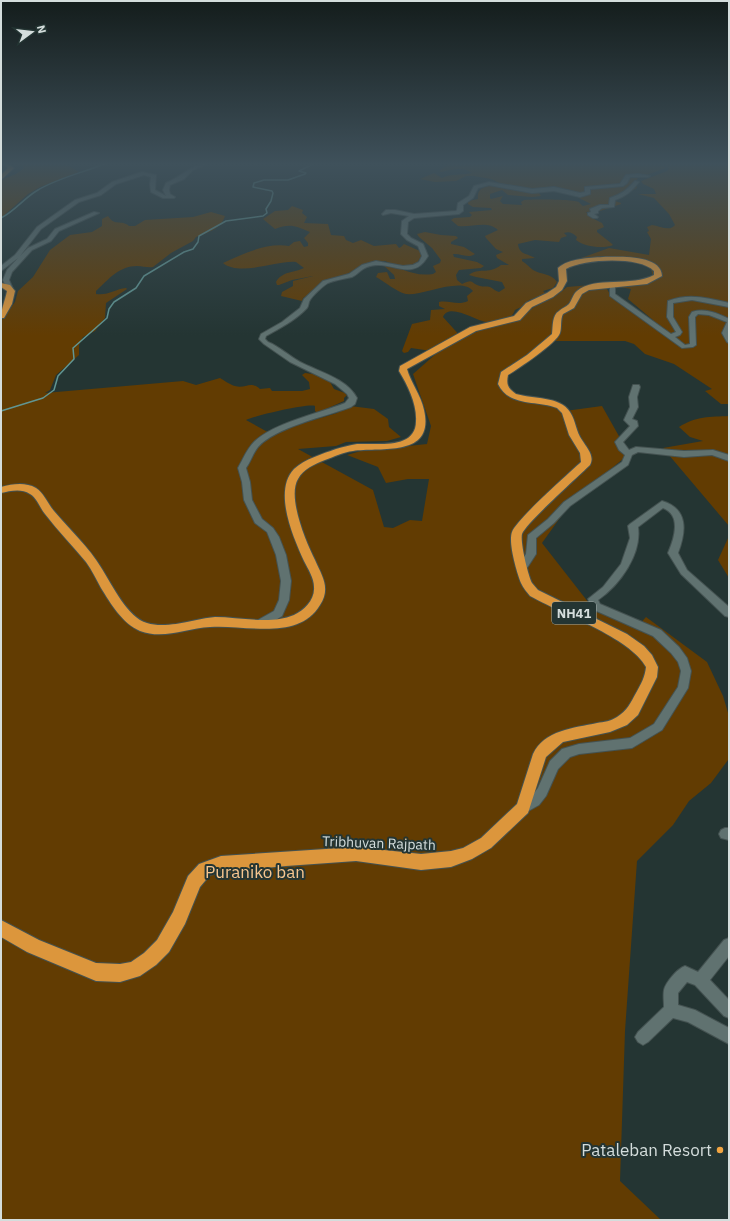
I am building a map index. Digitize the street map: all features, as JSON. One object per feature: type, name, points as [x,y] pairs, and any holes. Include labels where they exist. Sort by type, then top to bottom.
[{"type":"highway","name":"Tribhuvan Rajpath","points":[[1,490],[22,487],[34,491],[46,509],[88,557],[125,614],[133,623],[151,628],[174,629],[213,622],[280,624],[300,617],[318,599],[320,589],[318,580],[308,557],[289,496],[291,483],[295,474],[305,466],[344,449],[398,445],[413,439],[419,433],[421,421],[418,404],[403,368],[473,329],[517,318],[529,305],[550,295],[559,288],[563,281],[562,268],[568,263],[581,260],[631,259],[650,264],[658,271],[658,276],[647,282],[612,286],[593,286],[579,293],[571,306],[560,313],[558,317],[556,334],[550,341],[539,348],[530,357],[504,374],[503,379],[505,388],[509,393],[516,397],[526,400],[554,403],[560,406],[569,416],[575,438],[586,454],[587,459],[586,463],[531,516],[517,532],[516,539],[522,569],[527,584],[534,593],[622,637],[640,649],[652,667],[651,676],[633,711],[622,721],[610,726],[559,737],[540,754],[523,808],[486,843],[467,854],[451,859],[421,862],[356,854],[321,855],[221,864],[206,869],[194,882],[178,918],[163,946],[150,959],[134,970],[120,973],[96,972],[33,946],[1,928]]},
{"type":"highway","points":[[1,285],[10,289],[11,291],[10,299],[1,316]]},
{"type":"street","points":[[10,289],[7,283],[9,271],[39,228],[48,221]]},
{"type":"street","points":[[1,268],[30,249],[49,240],[57,230],[78,221]]},
{"type":"street","points":[[262,623],[278,613],[284,600],[286,581],[274,536],[270,530],[258,521],[248,500],[246,482],[242,468],[256,443],[264,437],[279,430],[348,405],[352,402],[353,398],[348,390],[322,373],[296,362],[266,343],[262,339],[263,335],[284,323],[302,309],[305,306],[306,300],[325,282],[351,275],[360,268],[371,264],[383,263],[407,269],[418,266],[425,256],[422,247],[408,239],[404,232],[405,221]]},
{"type":"street","points":[[612,286],[612,295],[684,347],[693,345],[692,317],[694,313],[698,312],[705,312],[729,322],[725,333],[729,341]]},
{"type":"street","points":[[670,337],[678,334],[679,332],[670,317],[670,302],[678,298],[696,297],[729,305]]},
{"type":"street","points":[[629,454],[622,448],[619,442],[634,426],[634,423],[628,420],[634,407],[633,397],[636,387]]},
{"type":"street","points":[[522,569],[531,554],[531,538],[536,532],[551,522],[567,504],[625,462],[629,454],[636,449],[684,454],[713,452],[729,458]]},
{"type":"street","points":[[523,808],[535,801],[542,792],[554,765],[566,753],[579,748],[632,743],[658,727],[683,688],[686,671],[683,661],[675,650],[656,633],[596,606],[593,599],[606,590],[625,565],[635,538],[634,526],[662,504],[673,509],[677,514],[680,524],[679,540],[673,553],[684,572],[729,613]]},
{"type":"street","points":[[700,980],[729,945]]},
{"type":"street","points":[[643,1037],[671,1010],[672,991],[685,973],[700,980],[729,1010]]},
{"type":"street","points":[[671,1010],[690,1015],[729,1036]]},
{"type":"green space","name":"Puraniko ban","points":[[102,221],[113,221],[129,226],[135,226],[143,221],[222,221],[217,227],[196,237],[193,241],[171,253],[153,267],[137,266],[125,268],[115,274],[96,291],[96,294],[100,294],[127,289],[106,303],[105,318],[95,331],[83,337],[79,345],[79,355],[56,375],[50,390],[45,393],[183,381],[196,385],[220,378],[231,385],[239,387],[253,385],[260,389],[270,388],[272,391],[302,391],[310,389],[309,382],[302,375],[305,373],[320,375],[330,382],[334,389],[347,395],[344,398],[344,401],[317,413],[315,411],[315,406],[302,406],[246,420],[273,435],[294,426],[337,413],[350,406],[374,409],[388,419],[389,427],[401,437],[387,441],[346,442],[336,446],[298,449],[373,490],[384,527],[393,528],[410,520],[422,521],[429,479],[408,479],[386,483],[378,467],[347,455],[361,451],[427,444],[431,426],[413,374],[438,352],[411,348],[408,352],[404,353],[402,351],[412,324],[430,320],[431,310],[445,309],[439,306],[439,302],[457,303],[468,301],[467,296],[473,291],[468,287],[460,285],[406,294],[376,277],[378,273],[387,272],[390,279],[395,279],[394,275],[382,264],[418,274],[425,275],[436,272],[433,266],[440,263],[441,260],[432,248],[417,234],[425,232],[456,236],[458,238],[451,242],[451,244],[464,247],[475,254],[467,256],[453,254],[454,257],[477,262],[484,266],[481,268],[459,270],[456,275],[457,280],[462,284],[470,281],[480,286],[490,287],[499,292],[505,288],[502,282],[469,275],[476,271],[492,270],[501,265],[509,265],[497,258],[496,255],[503,252],[496,249],[485,236],[498,230],[489,225],[458,226],[452,221],[598,221],[602,223],[604,227],[597,230],[597,232],[613,245],[605,247],[589,246],[576,240],[577,237],[568,232],[564,233],[567,236],[561,238],[559,242],[535,240],[518,244],[522,252],[535,258],[522,259],[522,261],[536,272],[552,277],[557,282],[553,288],[543,291],[549,294],[529,300],[523,306],[515,310],[510,317],[504,320],[486,322],[457,312],[451,311],[446,313],[443,317],[462,338],[526,313],[567,287],[653,278],[651,268],[644,264],[635,262],[612,260],[570,262],[609,248],[649,255],[651,239],[647,232],[649,231],[647,227],[652,225],[670,228],[675,225],[673,221],[729,221],[729,404],[721,404],[705,391],[712,389],[674,364],[645,354],[634,344],[625,341],[550,341],[504,374],[509,393],[554,403],[565,411],[602,406],[629,454],[572,501],[542,543],[592,607],[637,627],[646,617],[707,662],[723,696],[729,716],[728,760],[711,783],[689,801],[673,825],[637,861],[625,1031],[620,1181],[661,1220],[1,1220],[1,321],[15,302],[18,291],[33,277],[50,250],[70,235],[92,232],[102,226]],"holes":[[[604,284],[631,289],[628,299],[653,320],[646,320],[611,296]]]},
{"type":"green space","points":[[265,221],[305,221],[304,223],[328,224],[331,235],[344,236],[346,240],[353,243],[361,240],[374,246],[396,244],[399,248],[404,244],[420,251],[422,255],[415,266],[403,268],[385,261],[368,263],[343,276],[323,281],[303,298],[302,301],[281,296],[282,292],[293,286],[293,281],[313,276],[292,280],[279,285],[277,285],[276,282],[285,274],[304,268],[296,262],[249,268],[230,267],[223,263],[264,247],[281,245],[289,246],[294,242],[300,241],[304,247],[308,246],[308,243],[304,238],[310,232],[293,226],[285,226],[275,229]]},
{"type":"green space","points":[[729,416],[729,526],[663,448],[703,441],[690,437],[679,427],[685,423],[703,418]]},
{"type":"green space","points":[[729,536],[729,578],[718,560]]},
{"type":"waterway","points":[[1,411],[43,398],[54,390],[58,376],[74,359],[73,348],[107,318],[109,309],[114,302],[136,288],[144,276],[184,252],[193,249],[198,242],[199,236],[226,221]]},
{"type":"place","name":"Pataleban Resort","points":[[720,1150]]}]
